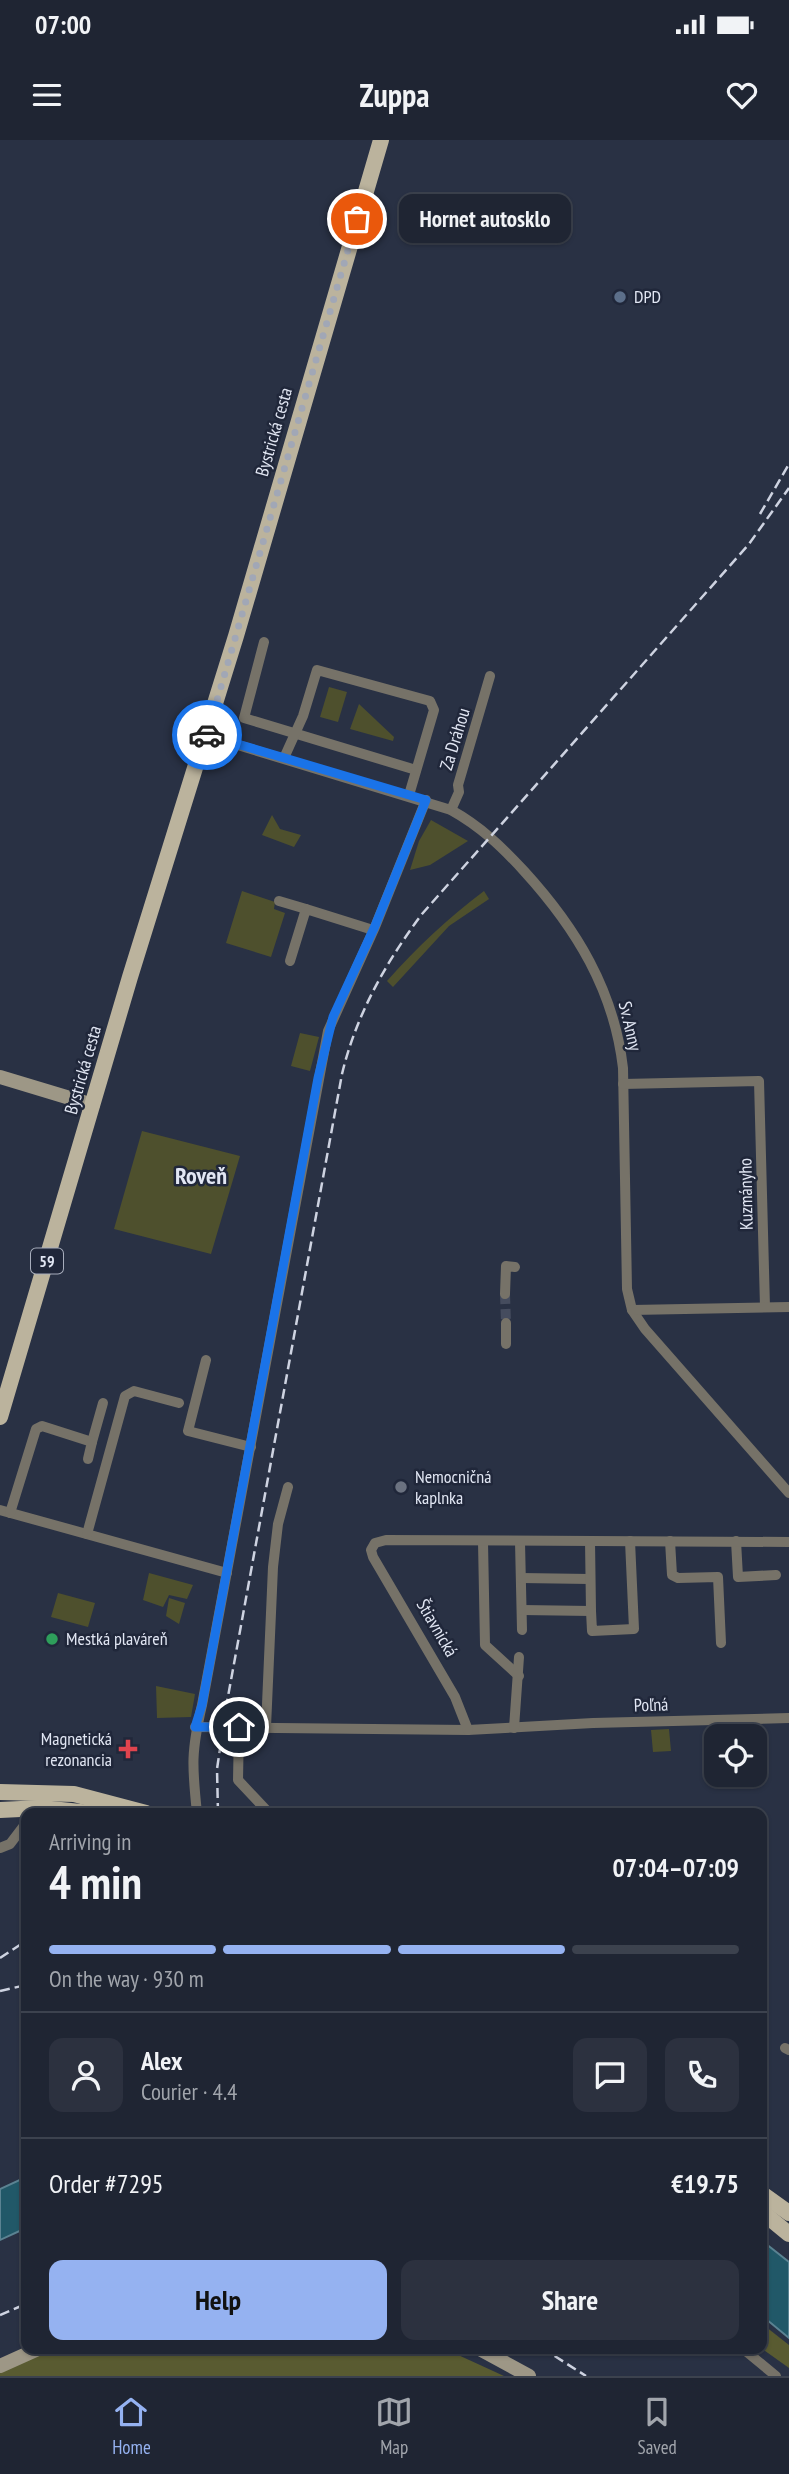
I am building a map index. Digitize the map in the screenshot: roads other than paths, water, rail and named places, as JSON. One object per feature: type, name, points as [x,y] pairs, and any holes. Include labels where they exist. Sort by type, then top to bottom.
[{"type":"main road","name":"Bystrická cesta","points":[[0,1418],[381,140]]},
{"type":"main road","points":[[0,1792],[89,1796],[129,1808]]},
{"type":"main road","points":[[0,1810],[21,1809]]},
{"type":"main road","points":[[767,2197],[789,2213]]},
{"type":"main road","points":[[767,2216],[789,2234]]},
{"type":"street","points":[[264,642],[244,718],[416,770]]},
{"type":"street","points":[[284,758],[293,732],[303,716],[317,670],[430,701],[434,710],[409,795]]},
{"type":"street","name":"Za Dráhou","points":[[451,810],[459,792],[458,785],[491,676]]},
{"type":"street","points":[[205,735],[426,800],[451,810]]},
{"type":"street","points":[[197,1808],[192,1756],[195,1727],[202,1705],[328,1031],[426,800]]},
{"type":"street","name":"Sv. Anny","points":[[451,810],[476,825],[502,848],[546,895],[583,945],[606,992],[620,1040],[624,1084],[627,1289],[632,1310]]},
{"type":"street","points":[[279,901],[373,930]]},
{"type":"street","points":[[290,961],[306,909]]},
{"type":"street","points":[[0,1077],[93,1105]]},
{"type":"street","name":"Kuzmányho","points":[[624,1084],[759,1081],[765,1307]]},
{"type":"street","points":[[505,1294],[506,1266],[515,1267]]},
{"type":"street","points":[[632,1310],[789,1307]]},
{"type":"street","points":[[632,1310],[659,1346],[789,1493]]},
{"type":"street","points":[[506,1323],[506,1344]]},
{"type":"street","points":[[206,1360],[188,1431],[251,1447]]},
{"type":"street","points":[[87,1534],[125,1396],[134,1391],[177,1403]]},
{"type":"street","points":[[88,1459],[103,1403]]},
{"type":"street","points":[[92,1442],[42,1426],[36,1429],[5,1511],[227,1573]]},
{"type":"street","points":[[266,1727],[273,1567],[278,1524],[288,1487]]},
{"type":"street","name":"Štiavnická","points":[[468,1730],[455,1696],[373,1557],[372,1546],[386,1540],[483,1542]]},
{"type":"street","points":[[590,1541],[592,1631],[634,1629],[631,1541]]},
{"type":"street","points":[[670,1541],[672,1575],[678,1578],[718,1577],[721,1643]]},
{"type":"street","points":[[736,1541],[737,1577],[776,1575]]},
{"type":"street","points":[[519,1676],[485,1645],[483,1542],[789,1542]]},
{"type":"street","points":[[520,1542],[522,1630]]},
{"type":"street","points":[[521,1578],[590,1578]]},
{"type":"street","points":[[522,1610],[591,1611]]},
{"type":"street","points":[[514,1728],[519,1657]]},
{"type":"street","name":"Poľná","points":[[195,1727],[468,1730],[789,1718]]},
{"type":"street","points":[[239,1727],[238,1780],[264,1808]]},
{"type":"street","points":[[0,1848],[10,1844],[21,1830]]},
{"type":"street","points":[[0,2366],[27,2354]]},
{"type":"street","points":[[489,2354],[529,2376]]},
{"type":"street","points":[[749,2354],[776,2376]]},
{"type":"water","points":[[21,2179],[21,2230],[0,2240],[0,2189]]},
{"type":"water","points":[[767,2245],[789,2262],[789,2338],[767,2320]]},
{"type":"tunnel","points":[[505,1294],[506,1323]]},
{"type":"railway","points":[[760,514],[789,464]]},
{"type":"railway","points":[[218,1808],[217,1769],[227,1702],[342,1074],[364,1010],[396,951],[422,914],[749,544],[789,488]]},
{"type":"railway","points":[[0,1958],[21,1944]]},
{"type":"railway","points":[[0,1991],[21,1986]]},
{"type":"railway","points":[[0,2315],[21,2306]]},
{"type":"railway","points":[[551,2354],[586,2376]]},
{"type":"place","name":"Hornet autosklo","points":[[357,219]]},
{"type":"place","name":"DPD","points":[[620,297]]},
{"type":"place","name":"Nemocničná kaplnka","points":[[401,1487]]},
{"type":"place","name":"Mestká plaváreň","points":[[52,1639]]},
{"type":"place","name":"Magnetická rezonancia","points":[[128,1749]]},
{"type":"district","name":"Roveň","points":[[201,1176]]}]
